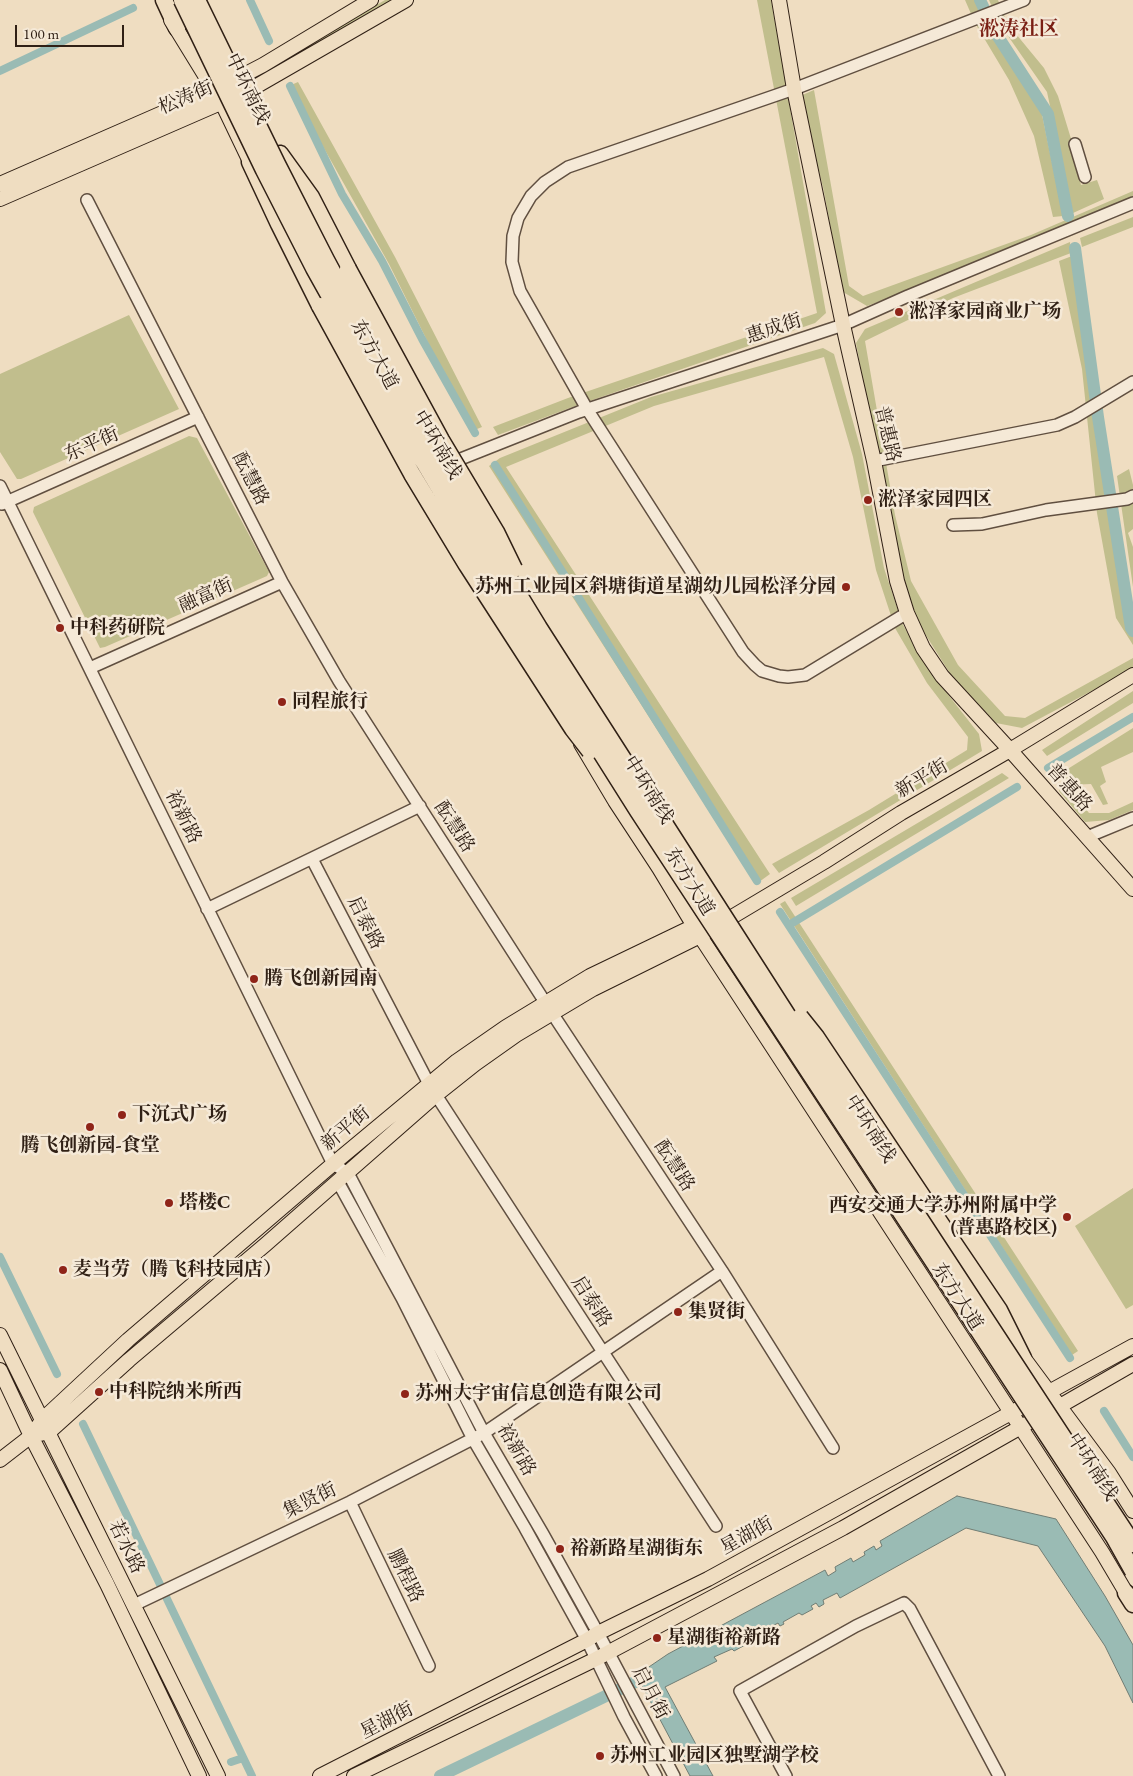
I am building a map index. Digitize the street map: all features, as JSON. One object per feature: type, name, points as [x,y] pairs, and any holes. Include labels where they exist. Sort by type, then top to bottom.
[{"type":"highway","points":[[164,0],[177,28]]},
{"type":"highway","name":"中环南线","points":[[182,0],[314,268],[401,424],[522,626],[638,812],[1114,1537],[1133,1571]]},
{"type":"highway","name":"中环南线","points":[[198,0],[290,190],[411,418],[555,654],[823,1071],[1133,1544]]},
{"type":"highway","points":[[280,154],[311,196],[348,269],[441,440],[496,532],[555,654]]},
{"type":"highway","points":[[250,162],[320,306],[412,474],[467,565],[573,729],[638,812]]},
{"type":"highway","points":[[752,958],[816,1037],[999,1310],[1023,1358]]},
{"type":"main road","name":"东方大道","points":[[159,0],[222,103],[250,162],[340,333],[421,477],[615,801],[1009,1413],[1102,1552],[1131,1601]]},
{"type":"main road","name":"东方大道","points":[[205,0],[280,154],[363,309],[449,464],[569,664],[730,917],[1023,1358],[1109,1472],[1133,1511]]},
{"type":"main road","name":"松涛街","points":[[0,184],[241,77],[371,0]]},
{"type":"main road","name":"松涛街","points":[[0,199],[248,91],[406,0]]},
{"type":"main road","name":"普惠路","points":[[779,0],[794,89],[843,325],[874,461],[897,581],[907,613],[923,648],[942,676],[1133,888]]},
{"type":"main road","name":"新平街","points":[[31,1436],[49,1432],[129,1360],[343,1178],[432,1090],[457,1061],[549,1008],[590,976],[730,917],[824,862],[901,813],[1010,750],[1133,674]]},
{"type":"main road","name":"新平街","points":[[0,1460],[31,1436],[43,1419],[128,1340],[333,1164],[432,1090]]},
{"type":"main road","name":"裕新路","points":[[333,1164],[343,1178]]},
{"type":"main road","name":"若水路","points":[[0,1335],[218,1776]]},
{"type":"main road","name":"星湖街","points":[[320,1776],[708,1579],[1133,1346]]},
{"type":"main road","name":"星湖街","points":[[354,1776],[596,1659],[843,1528],[1133,1364]]},
{"type":"main road","name":"若水路","points":[[0,1370],[31,1436],[107,1584],[199,1776]]},
{"type":"street","points":[[907,613],[805,674],[788,678],[762,671],[743,652],[587,409],[517,282],[512,262],[513,236],[518,218],[525,204],[545,182],[575,164],[794,89],[1024,0]]},
{"type":"street","points":[[1075,144],[1085,177]]},
{"type":"street","name":"酝慧路","points":[[86,200],[282,582],[339,681],[549,1008],[722,1270],[833,1448]]},
{"type":"street","name":"惠成街","points":[[421,477],[587,409],[843,325],[908,296],[1133,203]]},
{"type":"street","points":[[874,461],[1057,425],[1076,417],[1133,382]]},
{"type":"street","name":"东平街","points":[[3,503],[198,417]]},
{"type":"street","name":"裕新路","points":[[0,486],[3,503],[90,668],[333,1164]]},
{"type":"street","points":[[953,526],[982,524],[1046,510],[1127,499],[1133,496]]},
{"type":"street","name":"融富街","points":[[90,668],[282,582]]},
{"type":"street","points":[[207,909],[420,806]]},
{"type":"street","points":[[1087,837],[1133,818]]},
{"type":"street","name":"启泰路","points":[[312,859],[432,1090],[716,1526]]},
{"type":"street","name":"裕新路","points":[[343,1178],[402,1298],[478,1436],[543,1534],[593,1637],[596,1659]]},
{"type":"street","name":"集贤街","points":[[134,1605],[350,1502],[478,1436],[722,1270]]},
{"type":"street","name":"鹏程路","points":[[350,1502],[429,1666]]},
{"type":"street","points":[[786,1776],[740,1691],[856,1626],[904,1603],[910,1609],[998,1776]]},
{"type":"street","name":"裕新路","points":[[593,1637],[608,1652]]},
{"type":"street","name":"启月街","points":[[608,1652],[674,1776]]},
{"type":"street","name":"启月街","points":[[596,1659],[624,1717],[656,1776]]},
{"type":"shaded area","points":[[385,0],[399,0],[265,76],[262,71]]},
{"type":"shaded area","points":[[757,0],[771,0],[826,313],[815,323],[578,405],[498,435],[493,427],[568,398],[817,313]]},
{"type":"shaded area","points":[[965,0],[976,0],[987,26],[1039,100],[1063,216],[1053,217],[1034,136],[1009,80],[975,23]]},
{"type":"shaded area","points":[[989,0],[998,0],[1004,15],[1016,34],[1044,68],[1058,96],[1072,142],[1081,185],[1097,180],[1104,199],[1073,213],[1047,92],[999,23]]},
{"type":"shaded area","points":[[298,82],[395,257],[482,427],[472,431],[389,264],[289,86]]},
{"type":"shaded area","points":[[814,90],[849,286],[863,296],[1031,235],[1133,191],[1133,200],[1022,248],[867,306],[843,292],[823,187],[800,96]]},
{"type":"shaded area","points":[[1133,217],[1133,227],[1082,247],[1080,238]]},
{"type":"shaded area","points":[[1070,242],[1071,253],[953,298],[865,341],[895,515],[911,581],[958,665],[1005,716],[1025,718],[1133,658],[1133,669],[1022,728],[996,723],[951,675],[920,626],[904,588],[892,536],[856,343],[865,329]]},
{"type":"shaded area","points":[[1072,256],[1129,620],[1133,627],[1133,645],[1116,618],[1097,513],[1082,369],[1059,261]]},
{"type":"shaded area","points":[[129,315],[179,409],[21,479],[17,479],[0,452],[0,374]]},
{"type":"shaded area","points":[[823,348],[834,354],[862,454],[884,568],[902,623],[928,669],[979,734],[982,751],[779,873],[772,864],[869,810],[967,750],[968,737],[927,683],[895,628],[876,570],[853,457],[824,357],[654,406],[506,467],[770,874],[759,882],[737,855],[489,466],[500,458],[651,397]]},
{"type":"shaded area","points":[[189,436],[197,438],[269,572],[267,576],[100,648],[33,512],[34,507]]},
{"type":"shaded area","points":[[1129,469],[1133,485],[1133,529],[1128,533],[1133,547],[1133,587],[1117,476]]},
{"type":"shaded area","points":[[1133,691],[1133,703],[1047,756],[1042,750]]},
{"type":"shaded area","points":[[1133,728],[1133,752],[1101,767],[1106,782],[1100,786],[1108,804],[1103,805],[1091,784],[1070,785],[1063,776],[1067,772],[1066,770]]},
{"type":"shaded area","points":[[1002,773],[1009,778],[796,906],[791,898]]},
{"type":"shaded area","points":[[1064,782],[1089,813],[1109,813],[1133,802],[1133,810],[1109,820],[1085,822],[1059,791]]},
{"type":"shaded area","points":[[785,901],[1078,1351],[1072,1355],[780,904]]},
{"type":"shaded area","points":[[1133,1188],[1133,1305],[1126,1309],[1075,1226]]},
{"type":"water","points":[[957,1496],[1056,1519],[1105,1596],[1133,1645],[1133,1703],[1105,1646],[1038,1546],[966,1528],[840,1598],[837,1593],[823,1600],[824,1604],[819,1607],[816,1603],[811,1606],[813,1609],[802,1615],[799,1613],[783,1622],[784,1624],[780,1626],[778,1623],[765,1630],[767,1634],[757,1639],[755,1636],[745,1641],[747,1644],[734,1651],[732,1649],[714,1657],[717,1661],[665,1687],[713,1776],[690,1776],[639,1680],[640,1673],[668,1654],[825,1570],[828,1576],[836,1571],[835,1567],[851,1558],[853,1562],[865,1555],[864,1552],[874,1546],[876,1550],[882,1546],[880,1541]]},
{"type":"waterway","points":[[250,0],[269,41]]},
{"type":"waterway","points":[[980,0],[995,32],[1048,114],[1068,216]]},
{"type":"waterway","points":[[0,71],[133,8]]},
{"type":"waterway","points":[[290,86],[342,194],[382,261],[422,339],[475,433]]},
{"type":"waterway","points":[[1075,248],[1098,417],[1133,631]]},
{"type":"waterway","points":[[495,465],[757,881]]},
{"type":"waterway","points":[[1048,768],[1133,717]]},
{"type":"waterway","points":[[789,925],[1017,787]]},
{"type":"waterway","points":[[780,912],[1070,1358]]},
{"type":"waterway","points":[[0,1257],[57,1374]]},
{"type":"waterway","points":[[1104,1411],[1133,1457]]},
{"type":"waterway","points":[[83,1424],[252,1776]]},
{"type":"waterway","points":[[440,1776],[639,1680]]},
{"type":"waterway","points":[[231,1762],[243,1758]]},
{"type":"place","name":"淞泽家园商业广场","points":[[899,312]]},
{"type":"place","name":"淞泽家园四区","points":[[868,500]]},
{"type":"place","name":"苏州工业园区斜塘街道星湖幼儿园松泽分园","points":[[846,587]]},
{"type":"place","name":"中科药研院","points":[[60,628]]},
{"type":"place","name":"同程旅行","points":[[282,702]]},
{"type":"place","name":"腾飞创新园南","points":[[254,979]]},
{"type":"place","name":"下沉式广场","points":[[122,1115]]},
{"type":"place","name":"腾飞创新园-食堂","points":[[90,1127]]},
{"type":"place","name":"塔楼C","points":[[169,1203]]},
{"type":"place","name":"西安交通大学苏州附属中学 (普惠路校区)","points":[[1067,1217]]},
{"type":"place","name":"麦当劳（腾飞科技园店）","points":[[63,1270]]},
{"type":"place","name":"集贤街","points":[[678,1312]]},
{"type":"place","name":"中科院纳米所西","points":[[99,1392]]},
{"type":"place","name":"苏州大宇宙信息创造有限公司","points":[[405,1394]]},
{"type":"place","name":"裕新路星湖街东","points":[[560,1549]]},
{"type":"place","name":"星湖街裕新路","points":[[657,1638]]},
{"type":"place","name":"苏州工业园区独墅湖学校","points":[[600,1756]]},
{"type":"district","name":"淞涛社区","points":[[1019,30]]}]
